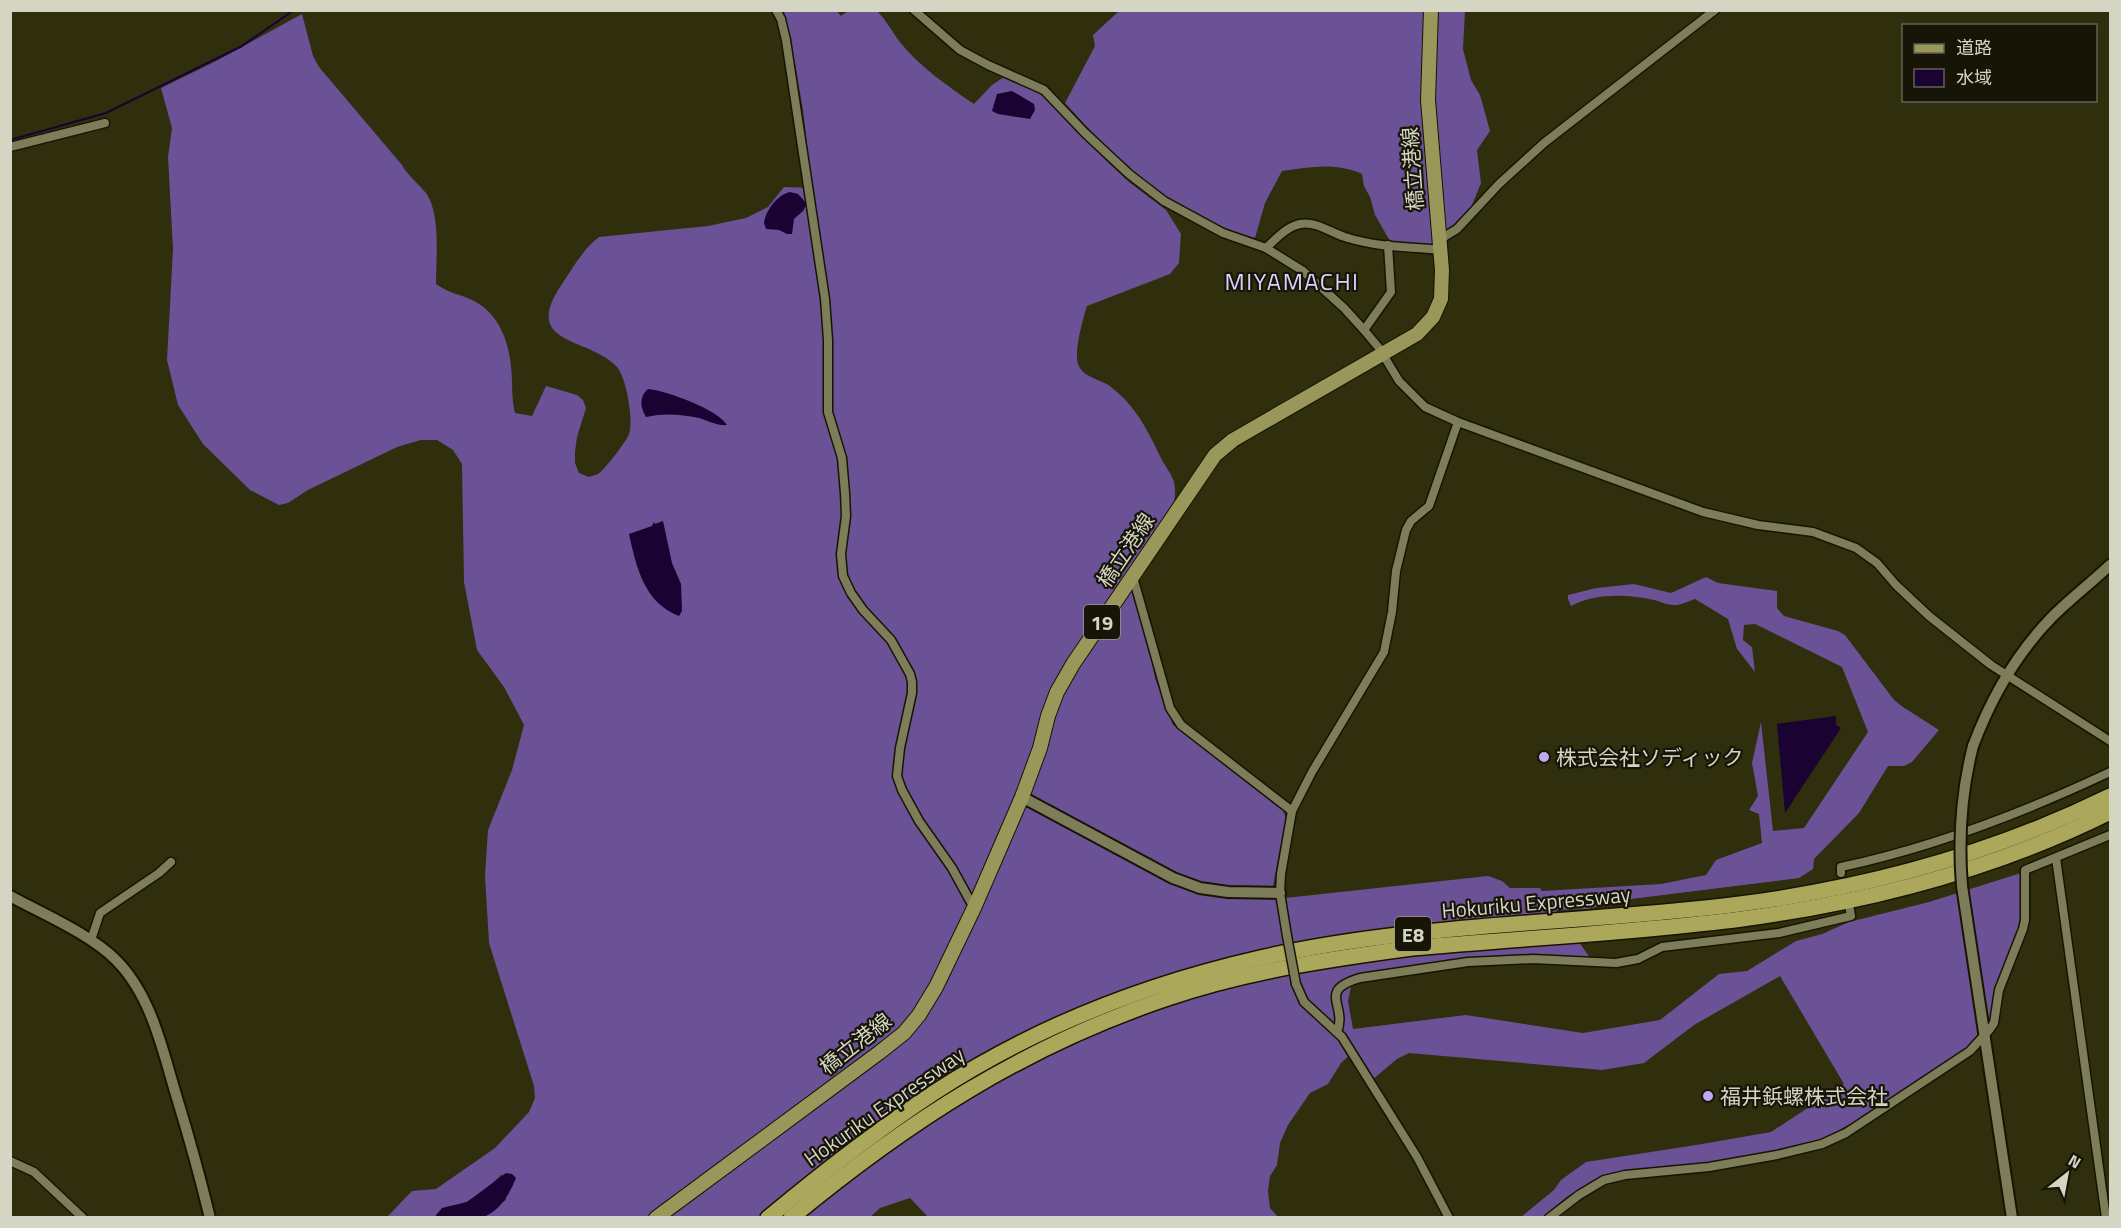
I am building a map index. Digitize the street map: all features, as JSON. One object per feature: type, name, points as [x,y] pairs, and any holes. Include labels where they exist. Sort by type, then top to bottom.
[{"type":"highway","name":"Hokuriku Expressway","points":[[768,1218],[884,1127],[936,1091],[977,1067],[1069,1021],[1159,986],[1261,958],[1359,940],[1736,904],[1848,885],[1950,860],[1996,844],[2110,796]]},
{"type":"highway","name":"Hokuriku Expressway","points":[[791,1218],[902,1132],[988,1077],[1076,1033],[1169,997],[1263,972],[1359,955],[1412,948],[1742,919],[1851,900],[1953,874],[2054,838],[2110,812]]},
{"type":"main road","name":"橋立港線","points":[[656,1218],[904,1033],[920,1016],[974,908],[1022,797],[1057,692],[1073,664],[1215,454],[1233,441],[1417,334],[1432,317],[1441,298],[1442,270],[1428,100],[1431,10]]},
{"type":"street","points":[[776,10],[781,19],[786,40],[825,299],[828,340],[828,412],[842,458],[846,493],[846,516],[841,554],[843,576],[863,610],[891,640],[910,674],[912,693],[900,748],[897,776],[919,821],[952,868],[974,908]]},
{"type":"street","points":[[914,10],[960,50],[1044,90],[1128,174],[1164,201],[1223,233],[1281,255],[1315,281],[1364,330],[1399,381],[1425,407],[1458,422],[1703,512],[1758,525],[1813,532],[1856,548],[1877,563],[1896,585],[1929,616],[2006,676],[2110,741]]},
{"type":"street","points":[[1266,248],[1286,231],[1302,224],[1320,226],[1349,238],[1388,245],[1439,245],[1499,184],[1544,143],[1715,10]]},
{"type":"street","points":[[10,147],[105,123]]},
{"type":"street","points":[[1364,330],[1391,292],[1388,245]]},
{"type":"street","points":[[1449,1218],[1417,1157],[1342,1036],[1304,1002],[1296,984],[1280,893],[1292,811],[1311,772],[1384,652],[1392,612],[1396,571],[1407,530],[1412,520],[1429,506],[1458,422]]},
{"type":"street","points":[[2012,1218],[1962,886],[1959,839],[1965,781],[1973,746],[1994,698],[2019,656],[2052,617],[2110,565]]},
{"type":"street","points":[[1133,577],[1170,708],[1181,725],[1292,811]]},
{"type":"street","points":[[1841,873],[1840,867],[1936,843],[2024,811],[2110,772]]},
{"type":"street","points":[[1022,797],[1173,878],[1200,888],[1228,892],[1280,893]]},
{"type":"street","points":[[1548,1218],[1604,1180],[1625,1175],[1736,1163],[1822,1144],[1846,1133],[1970,1051],[1994,1023],[1999,990],[2025,920],[2025,870],[2110,835]]},
{"type":"street","points":[[2056,858],[2106,1218]]},
{"type":"street","points":[[90,940],[100,913],[159,873],[171,862]]},
{"type":"street","points":[[10,896],[90,940],[124,968],[159,1033],[210,1218]]},
{"type":"street","points":[[1336,1032],[1339,1026],[1336,994],[1338,989],[1346,982],[1360,978],[1468,962],[1533,959],[1616,963],[1638,959],[1662,947],[1779,933],[1830,922],[1851,916],[1850,910]]},
{"type":"street","points":[[10,1161],[34,1172],[83,1218]]},
{"type":"shaded area","points":[[801,10],[836,10],[841,16],[848,11],[877,11],[899,41],[916,59],[974,104],[992,85],[1004,77],[1030,87],[1048,99],[1081,136],[1129,182],[1166,210],[1181,234],[1179,263],[1170,274],[1087,306],[1077,359],[1080,369],[1107,384],[1128,402],[1146,429],[1174,482],[1175,496],[1172,509],[1128,576],[1150,652],[1155,678],[1173,725],[1282,809],[1286,818],[1273,886],[1274,892],[1285,898],[1488,876],[1502,881],[1510,888],[1540,888],[1542,891],[1661,884],[1706,875],[1716,860],[1762,843],[1759,814],[1749,810],[1758,796],[1752,763],[1761,722],[1773,831],[1804,828],[1868,732],[1842,667],[1755,624],[1744,625],[1743,640],[1752,647],[1755,672],[1737,649],[1728,619],[1695,599],[1675,605],[1644,598],[1612,596],[1590,599],[1571,606],[1568,595],[1596,588],[1634,584],[1671,593],[1706,577],[1718,583],[1777,591],[1777,608],[1784,616],[1845,635],[1894,700],[1939,730],[1912,762],[1904,766],[1888,766],[1859,813],[1814,859],[1813,869],[1799,878],[1631,899],[1587,909],[1556,910],[1591,959],[1554,955],[1353,977],[1348,1001],[1353,1029],[1466,1015],[1583,1033],[1660,1020],[1719,974],[1747,971],[1796,941],[1822,934],[1849,922],[1929,902],[2021,873],[2023,890],[2017,934],[1995,986],[1990,1021],[1970,1046],[1954,1060],[1863,1117],[1819,1141],[1727,1161],[1603,1177],[1568,1196],[1542,1217],[1521,1217],[1554,1190],[1561,1180],[1586,1162],[1771,1132],[1844,1084],[1780,976],[1694,1025],[1644,1063],[1602,1070],[1409,1053],[1397,1059],[1373,1079],[1355,1050],[1341,1063],[1328,1084],[1310,1093],[1288,1125],[1280,1143],[1277,1165],[1270,1176],[1268,1191],[1270,1208],[1278,1217],[928,1217],[910,1198],[880,1208],[869,1218],[483,1217],[506,1200],[502,1174],[473,1198],[442,1210],[435,1217],[387,1217],[412,1191],[436,1189],[495,1148],[529,1112],[535,1098],[534,1086],[489,943],[485,876],[488,830],[512,770],[524,725],[504,687],[477,650],[464,582],[462,464],[453,450],[437,440],[421,440],[397,447],[308,490],[288,503],[279,505],[250,490],[203,444],[178,405],[167,360],[173,249],[168,157],[172,128],[161,88],[302,14],[313,56],[319,67],[426,193],[431,202],[437,237],[436,284],[482,306],[496,320],[501,329],[510,357],[515,413],[532,416],[546,386],[577,395],[583,400],[586,408],[577,437],[575,463],[579,473],[589,477],[598,474],[605,467],[629,434],[630,409],[626,389],[617,367],[605,357],[563,337],[553,329],[549,319],[551,304],[579,259],[599,237],[708,226],[746,218],[768,207],[784,187],[812,188],[803,110],[790,35],[780,13]]},
{"type":"shaded area","points":[[1119,11],[1465,11],[1463,49],[1471,80],[1480,95],[1490,131],[1477,150],[1481,183],[1470,210],[1432,246],[1390,241],[1375,215],[1362,174],[1343,168],[1323,166],[1282,171],[1265,203],[1255,238],[1200,217],[1174,202],[1127,166],[1065,103],[1095,46],[1093,35]]},
{"type":"water","points":[[1012,91],[1034,104],[1035,110],[1030,119],[992,111],[997,94]]},
{"type":"water","points":[[790,192],[798,194],[807,204],[794,219],[792,234],[766,229],[764,223],[770,208],[781,196]]},
{"type":"water","points":[[648,389],[703,407],[727,425],[679,415],[646,417],[641,402]]},
{"type":"water","points":[[663,521],[672,563],[681,584],[682,611],[679,616],[667,610],[650,593],[639,571],[629,534],[652,526],[654,522],[655,524]]},
{"type":"water","points":[[1836,716],[1836,725],[1841,728],[1785,813],[1777,724]]},
{"type":"water","points":[[506,1173],[516,1178],[504,1201],[489,1214],[474,1218],[435,1217],[442,1208],[467,1202]]},
{"type":"waterway","points":[[10,140],[106,113],[242,46],[294,10]]},
{"type":"place","name":"株式会社ソディック","points":[[1544,757]]},
{"type":"place","name":"福井鋲螺株式会社","points":[[1708,1096]]},
{"type":"district","name":"MIYAMACHI","points":[[1292,281]]}]
